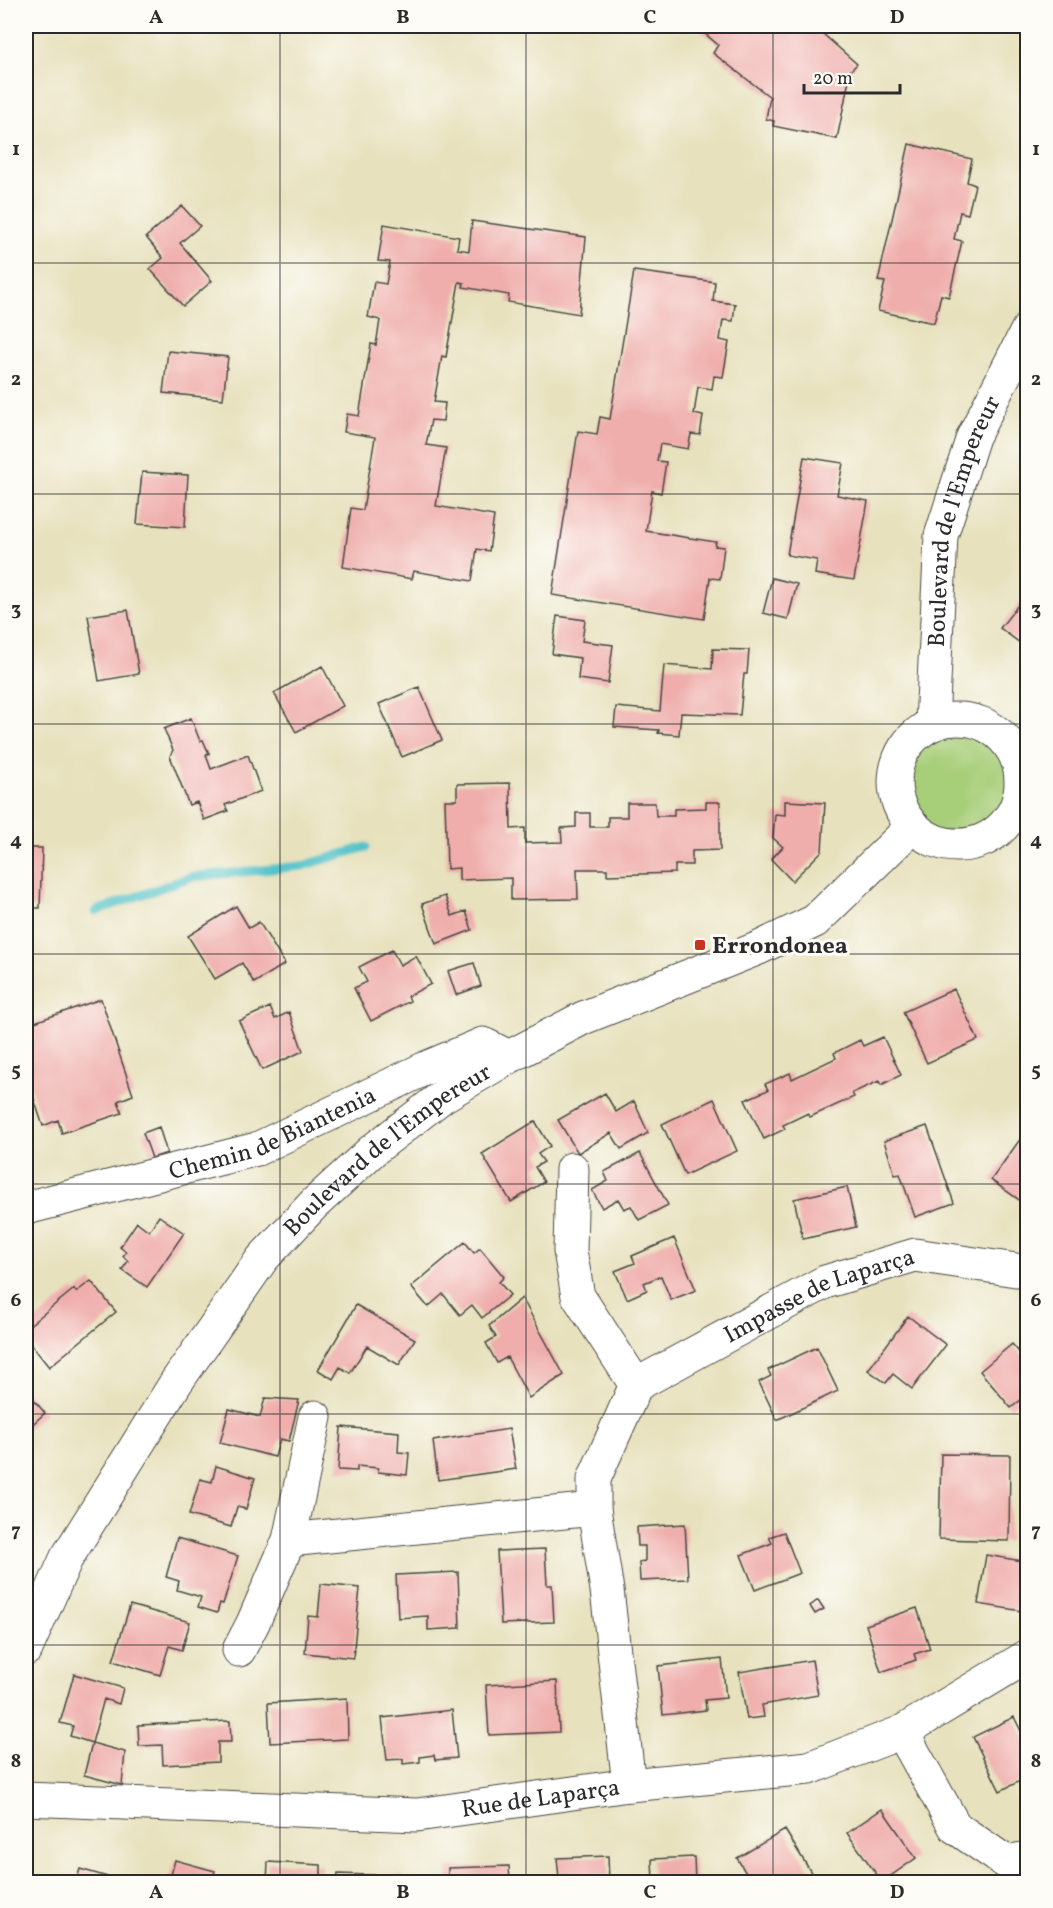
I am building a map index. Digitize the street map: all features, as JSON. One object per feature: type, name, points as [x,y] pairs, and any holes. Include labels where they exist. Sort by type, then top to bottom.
[{"type":"street","name":"Boulevard de l'Empereur","points":[[932,724],[941,536],[973,437],[1028,329]]},
{"type":"street","points":[[959,719],[987,726],[1009,744],[1020,770],[1023,797],[1003,827],[974,844],[940,843],[912,827],[897,803],[894,775],[906,745],[932,724],[959,719]]},
{"type":"street","name":"Boulevard de l'Empereur","points":[[26,1649],[66,1559],[177,1381],[262,1259],[314,1204],[373,1150],[444,1096],[509,1057],[583,1018],[759,948],[815,921],[912,827]]},
{"type":"street","name":"Chemin de Biantenia","points":[[26,1208],[256,1149],[426,1068],[483,1044],[509,1057]]},
{"type":"street","points":[[572,1169],[570,1251],[578,1296],[636,1385],[594,1479],[594,1509],[607,1590],[629,1785]]},
{"type":"street","name":"Impasse de Laparça","points":[[636,1385],[825,1282],[915,1255],[1016,1270]]},
{"type":"street","points":[[239,1650],[254,1623],[289,1540],[315,1417]]},
{"type":"street","points":[[289,1540],[594,1509]]},
{"type":"street","name":"Rue de Laparça","points":[[26,1799],[417,1815],[629,1785],[809,1768],[902,1732],[1028,1656]]},
{"type":"street","points":[[902,1732],[955,1827],[1006,1862],[1028,1858]]},
{"type":"green space","points":[[958,719],[982,724],[1002,738],[1016,758],[1021,782],[1016,806],[1002,826],[982,840],[958,845],[934,840],[914,826],[900,806],[895,782],[900,758],[914,738],[934,724]]},
{"type":"building","points":[[696,26],[801,26],[807,31],[814,26],[857,64],[851,70],[837,139],[773,126],[774,121],[766,119],[770,97],[713,53],[718,45]]},
{"type":"building","points":[[909,144],[972,159],[967,182],[975,185],[968,214],[960,212],[954,239],[962,241],[949,297],[941,295],[934,323],[878,311],[885,282],[878,281]]},
{"type":"building","points":[[182,206],[200,226],[180,243],[212,281],[183,306],[150,269],[163,258],[146,237]]},
{"type":"building","points":[[472,221],[586,237],[579,314],[508,302],[509,295],[463,287],[464,283],[459,282],[446,357],[442,356],[434,402],[445,403],[443,421],[431,420],[426,445],[446,448],[436,506],[494,516],[489,551],[477,549],[472,581],[414,571],[412,579],[343,567],[351,508],[363,510],[375,437],[344,432],[347,414],[359,416],[371,344],[376,345],[380,320],[368,317],[374,282],[386,284],[390,262],[378,261],[384,224],[459,237],[457,249],[469,251]]},
{"type":"building","points":[[634,271],[715,282],[713,301],[735,304],[733,321],[723,320],[720,340],[729,342],[723,377],[714,376],[712,389],[698,387],[694,414],[703,416],[700,435],[691,434],[688,449],[660,444],[657,461],[666,462],[661,493],[652,491],[646,531],[716,542],[715,546],[724,547],[720,579],[710,578],[704,619],[552,595],[578,431],[597,434],[600,417],[610,419]]},
{"type":"building","points":[[168,351],[228,357],[223,399],[163,393]]},
{"type":"building","points":[[804,457],[843,463],[837,495],[868,501],[854,580],[815,574],[817,560],[787,555]]},
{"type":"building","points":[[142,472],[188,475],[185,527],[137,524]]},
{"type":"building","points":[[772,578],[797,584],[788,619],[763,613]]},
{"type":"building","points":[[1022,600],[1028,604],[1028,649],[1000,628]]},
{"type":"building","points":[[128,610],[139,674],[99,681],[88,616]]},
{"type":"building","points":[[557,616],[585,620],[582,641],[613,645],[608,683],[578,679],[580,658],[552,654]]},
{"type":"building","points":[[713,649],[749,650],[740,715],[681,713],[679,735],[658,733],[659,730],[614,727],[616,707],[660,711],[664,665],[712,669]]},
{"type":"building","points":[[322,666],[343,706],[296,732],[274,693]]},
{"type":"building","points":[[419,687],[442,740],[402,757],[379,704]]},
{"type":"building","points":[[191,718],[200,741],[203,740],[209,754],[206,755],[211,769],[248,755],[261,791],[225,805],[228,811],[204,820],[197,802],[189,805],[170,756],[173,750],[164,729]]},
{"type":"building","points":[[510,783],[511,829],[525,828],[525,843],[562,842],[561,828],[576,827],[576,813],[590,813],[590,827],[608,827],[608,817],[627,817],[627,803],[655,803],[656,816],[674,816],[674,809],[706,808],[706,802],[720,802],[720,850],[692,851],[692,865],[675,865],[675,873],[607,875],[607,869],[577,869],[578,899],[511,900],[511,878],[459,880],[459,868],[447,869],[445,800],[457,800],[457,784]]},
{"type":"building","points":[[785,801],[825,803],[822,851],[792,881],[771,859],[783,847],[773,838],[775,814],[785,815]]},
{"type":"building","points":[[26,829],[29,829],[29,848],[42,848],[40,908],[26,908]]},
{"type":"building","points":[[445,896],[452,916],[466,911],[472,930],[436,944],[422,904]]},
{"type":"building","points":[[236,906],[249,928],[259,922],[285,964],[254,983],[242,963],[215,979],[188,936]]},
{"type":"building","points":[[392,950],[400,965],[416,956],[431,984],[408,996],[410,1001],[371,1021],[354,988],[367,982],[359,967]]},
{"type":"building","points":[[474,963],[481,986],[456,995],[448,971]]},
{"type":"building","points":[[954,989],[978,1040],[927,1063],[903,1012]]},
{"type":"building","points":[[101,999],[133,1095],[118,1101],[122,1113],[62,1133],[58,1120],[43,1126],[26,1075],[26,1025]]},
{"type":"building","points":[[270,1007],[275,1019],[289,1012],[303,1051],[262,1070],[239,1021]]},
{"type":"building","points":[[883,1037],[901,1075],[881,1085],[879,1081],[852,1093],[854,1097],[810,1117],[808,1113],[783,1125],[785,1129],[764,1139],[745,1100],[768,1090],[765,1084],[790,1073],[792,1079],[836,1058],[834,1053],[860,1040],[863,1046]]},
{"type":"building","points":[[605,1093],[616,1112],[634,1101],[648,1133],[621,1149],[611,1133],[578,1153],[558,1120]]},
{"type":"building","points":[[714,1099],[737,1151],[685,1175],[662,1124]]},
{"type":"building","points":[[535,1121],[550,1146],[538,1154],[544,1162],[535,1167],[544,1182],[511,1202],[482,1154]]},
{"type":"building","points":[[927,1126],[954,1203],[915,1217],[900,1174],[895,1175],[884,1141]]},
{"type":"building","points":[[159,1127],[167,1153],[152,1158],[143,1133]]},
{"type":"building","points":[[1021,1138],[1028,1143],[1028,1201],[1025,1204],[991,1180]]},
{"type":"building","points":[[640,1153],[668,1205],[639,1220],[631,1206],[624,1209],[618,1199],[602,1208],[592,1190],[608,1181],[604,1172]]},
{"type":"building","points":[[847,1187],[856,1227],[803,1239],[794,1199]]},
{"type":"building","points":[[159,1216],[184,1233],[147,1287],[122,1270],[128,1261],[123,1256],[126,1252],[120,1247],[137,1222],[149,1231]]},
{"type":"building","points":[[674,1238],[696,1290],[671,1300],[661,1276],[644,1283],[647,1290],[627,1299],[615,1271],[635,1263],[632,1256]]},
{"type":"building","points":[[465,1242],[474,1253],[480,1248],[504,1277],[499,1282],[510,1295],[482,1318],[472,1305],[460,1315],[443,1294],[428,1307],[411,1287]]},
{"type":"building","points":[[91,1281],[116,1312],[49,1367],[26,1338],[26,1328],[74,1289],[76,1292]]},
{"type":"building","points":[[522,1298],[564,1375],[529,1398],[507,1357],[497,1363],[486,1343],[496,1337],[489,1326]]},
{"type":"building","points":[[356,1305],[415,1339],[399,1365],[367,1346],[350,1373],[340,1367],[333,1379],[318,1370]]},
{"type":"building","points":[[908,1316],[946,1345],[912,1389],[893,1374],[886,1383],[868,1370]]},
{"type":"building","points":[[1012,1344],[1025,1359],[1028,1356],[1028,1394],[1011,1408],[980,1371]]},
{"type":"building","points":[[817,1347],[838,1391],[777,1420],[759,1382],[771,1376],[768,1370]]},
{"type":"building","points":[[26,1391],[45,1413],[26,1430]]},
{"type":"building","points":[[265,1398],[299,1400],[289,1441],[280,1439],[275,1457],[220,1443],[229,1409],[260,1417]]},
{"type":"building","points":[[341,1427],[399,1432],[398,1452],[409,1453],[407,1475],[378,1472],[378,1468],[357,1466],[357,1471],[338,1470]]},
{"type":"building","points":[[509,1429],[516,1469],[438,1480],[433,1441]]},
{"type":"building","points":[[941,1454],[1010,1455],[1009,1541],[939,1539]]},
{"type":"building","points":[[216,1466],[255,1478],[246,1509],[237,1507],[231,1527],[189,1515],[200,1479],[212,1482]]},
{"type":"building","points":[[685,1524],[688,1579],[640,1581],[639,1562],[645,1561],[645,1546],[638,1546],[637,1527]]},
{"type":"building","points":[[784,1532],[800,1573],[755,1590],[741,1555],[772,1543],[769,1537]]},
{"type":"building","points":[[177,1538],[238,1556],[223,1604],[220,1603],[217,1613],[198,1607],[201,1597],[177,1590],[179,1581],[166,1577]]},
{"type":"building","points":[[545,1549],[547,1585],[552,1585],[554,1622],[501,1624],[497,1551]]},
{"type":"building","points":[[986,1555],[1028,1562],[1028,1612],[978,1604]]},
{"type":"building","points":[[458,1572],[460,1628],[428,1630],[428,1616],[398,1618],[396,1575]]},
{"type":"building","points":[[321,1584],[360,1588],[353,1658],[305,1653],[308,1616],[318,1617]]},
{"type":"building","points":[[818,1600],[824,1609],[815,1614],[810,1606]]},
{"type":"building","points":[[130,1605],[190,1622],[182,1650],[169,1646],[160,1675],[113,1661]]},
{"type":"building","points":[[917,1608],[930,1649],[914,1654],[916,1660],[881,1672],[866,1625]]},
{"type":"building","points":[[722,1659],[726,1698],[705,1700],[706,1710],[663,1715],[658,1666]]},
{"type":"building","points":[[812,1660],[818,1695],[762,1705],[764,1717],[747,1719],[739,1672]]},
{"type":"building","points":[[74,1674],[123,1688],[119,1704],[104,1699],[92,1743],[70,1736],[73,1726],[60,1723]]},
{"type":"building","points":[[557,1681],[559,1732],[489,1735],[486,1685]]},
{"type":"building","points":[[347,1698],[348,1739],[270,1743],[268,1703]]},
{"type":"building","points":[[452,1710],[457,1758],[435,1760],[434,1755],[420,1757],[420,1762],[403,1764],[403,1759],[387,1760],[382,1718]]},
{"type":"building","points":[[1014,1717],[1028,1745],[1028,1777],[1000,1791],[973,1737]]},
{"type":"building","points":[[230,1721],[231,1742],[218,1742],[218,1762],[163,1765],[162,1745],[139,1746],[138,1725]]},
{"type":"building","points":[[92,1743],[125,1752],[122,1785],[84,1775]]},
{"type":"building","points":[[882,1809],[916,1858],[882,1882],[847,1833]]},
{"type":"building","points":[[785,1830],[817,1882],[751,1882],[737,1858]]},
{"type":"building","points":[[608,1856],[609,1882],[568,1882],[568,1878],[559,1878],[557,1858]]},
{"type":"building","points":[[694,1857],[695,1882],[653,1882],[652,1859]]},
{"type":"building","points":[[175,1860],[215,1871],[212,1882],[169,1882]]},
{"type":"building","points":[[268,1862],[321,1865],[321,1882],[267,1882]]},
{"type":"building","points":[[509,1866],[510,1882],[448,1882],[448,1868]]},
{"type":"building","points":[[80,1869],[125,1882],[76,1882]]},
{"type":"building","points":[[338,1874],[403,1876],[403,1882],[337,1882]]},
{"type":"waterway","points":[[96,911],[191,877],[302,866],[366,847]]},
{"type":"place","name":"Errondonea","points":[[700,945]]}]
